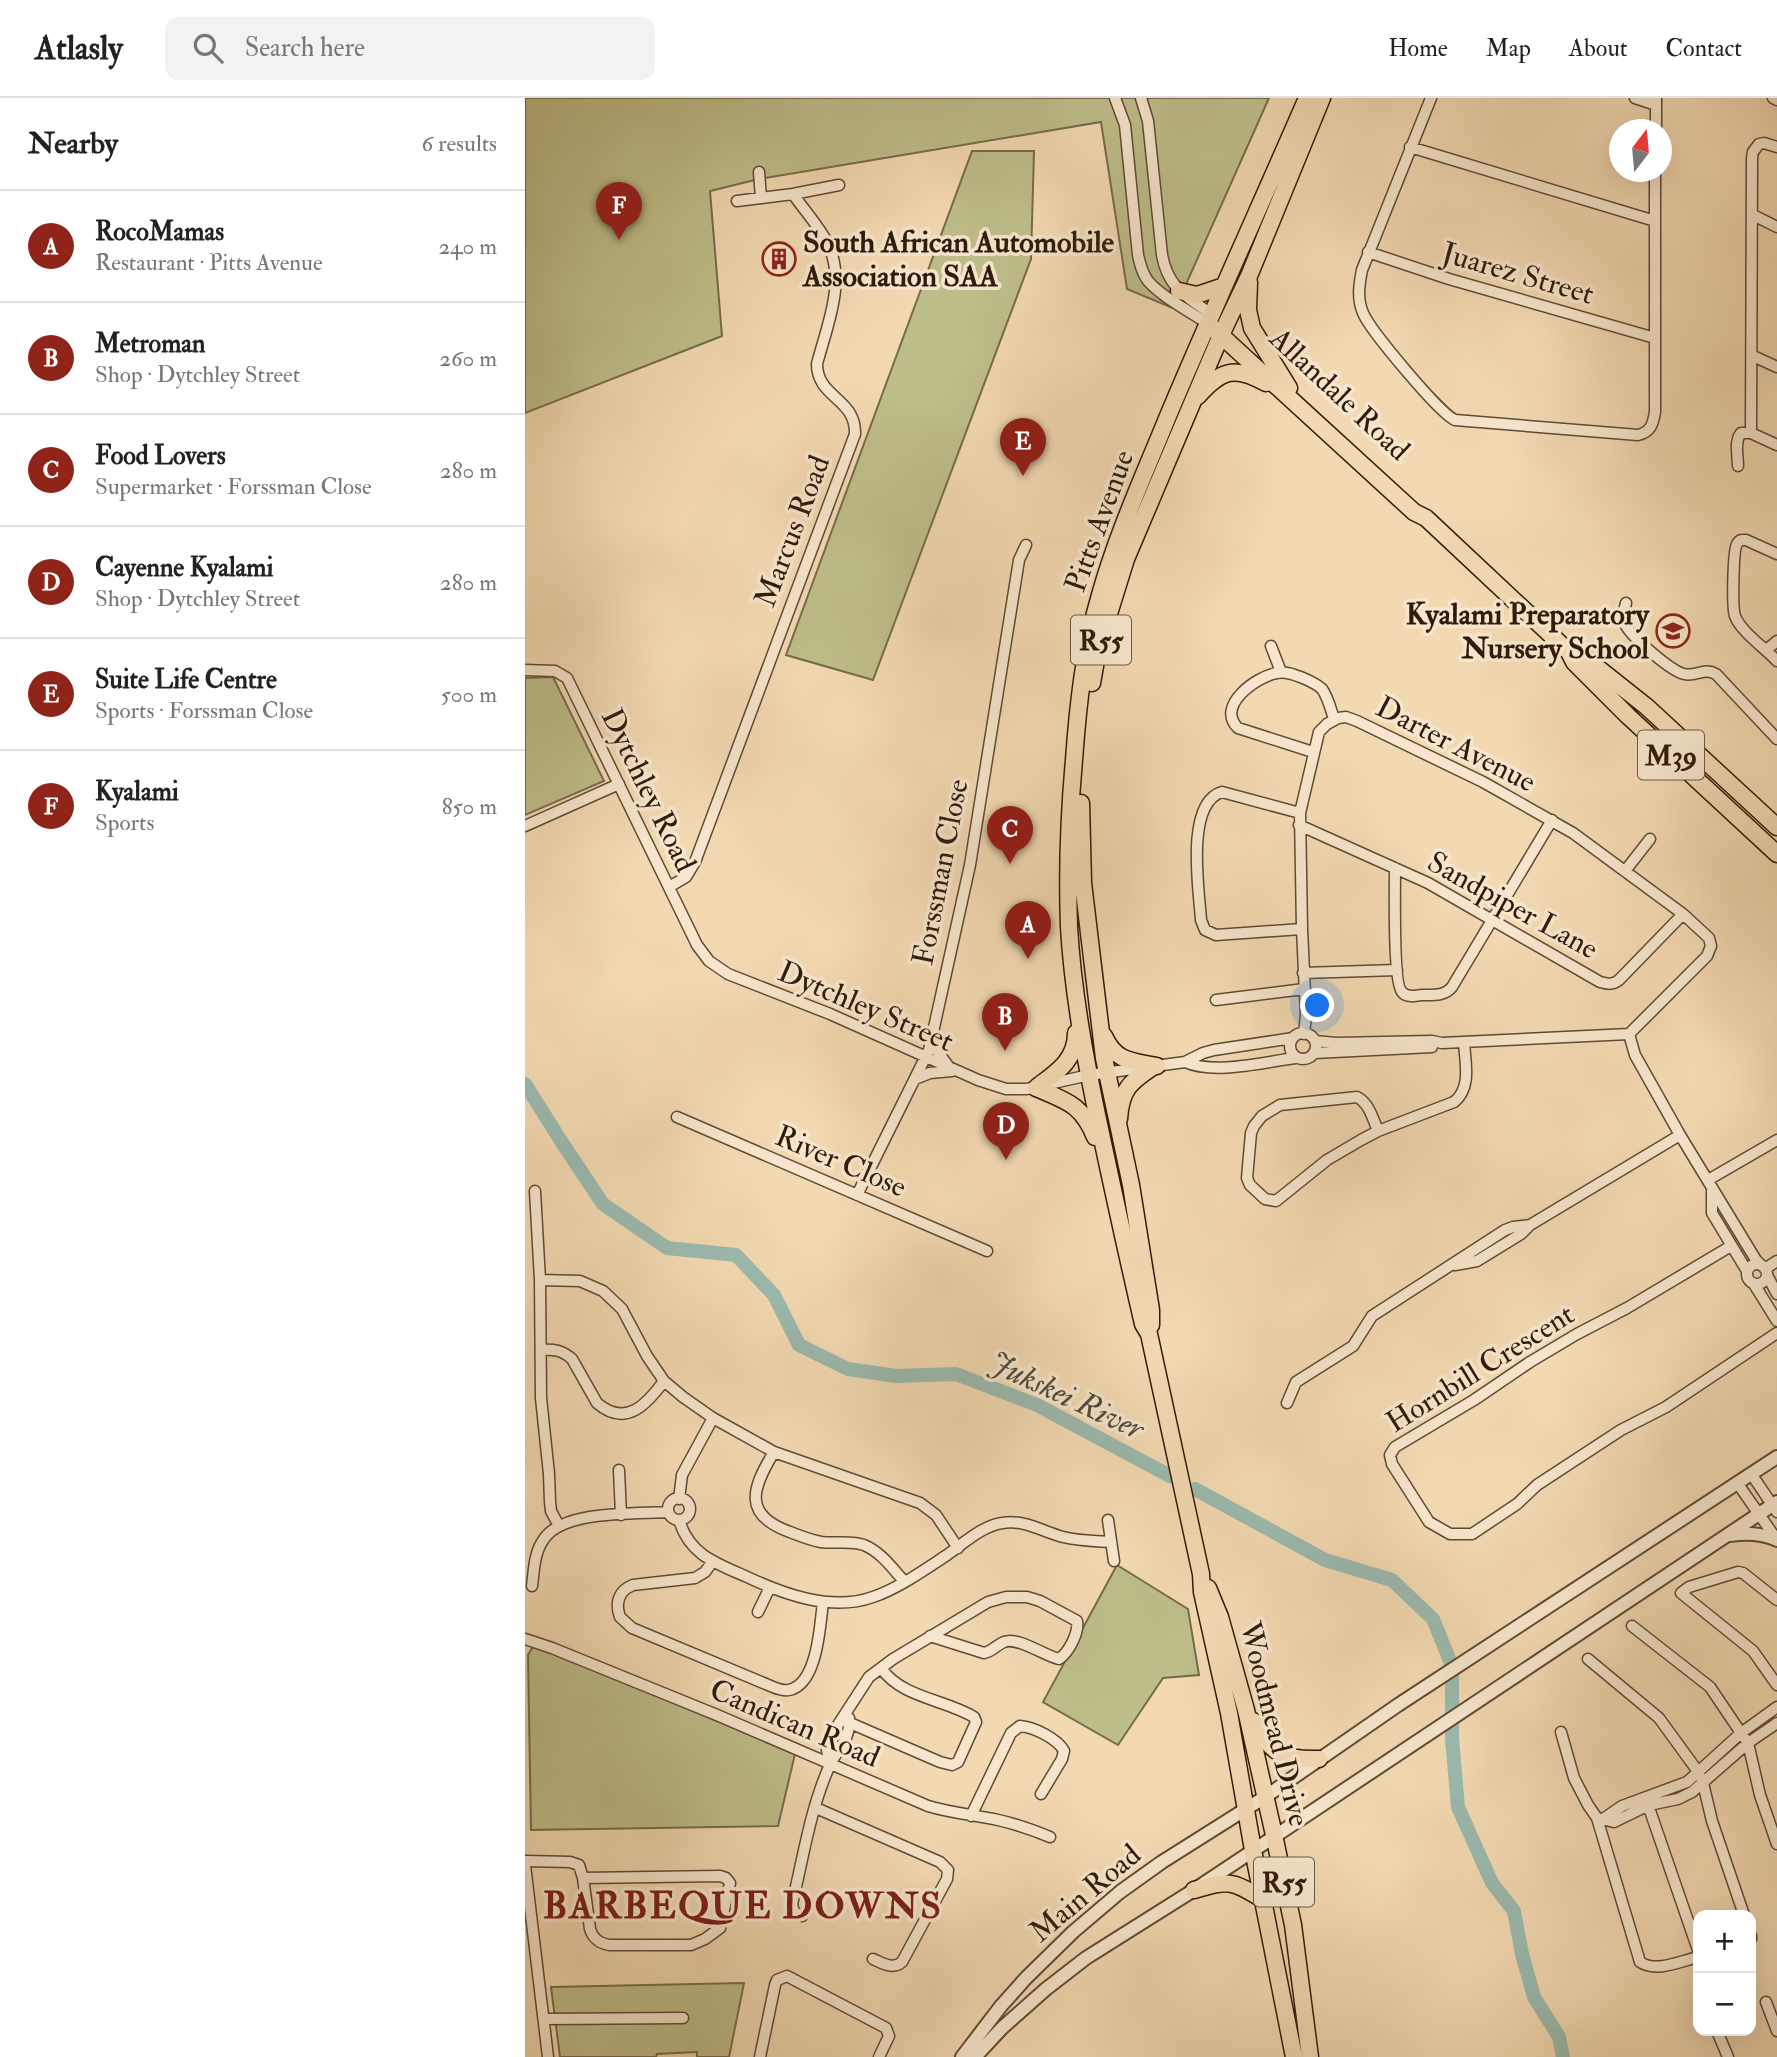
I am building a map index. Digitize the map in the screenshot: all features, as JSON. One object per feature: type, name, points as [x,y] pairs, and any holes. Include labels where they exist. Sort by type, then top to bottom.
[{"type":"main road","name":"Pitts Avenue","points":[[1089,1075],[1077,1003],[1070,930],[1069,841],[1076,735],[1087,650],[1099,597],[1113,553],[1209,319],[1307,98]]},
{"type":"main road","name":"Pitts Avenue","points":[[1106,1073],[1083,883],[1081,821],[1083,753],[1098,649],[1126,559],[1223,330],[1249,276],[1322,98]]},
{"type":"main road","points":[[1249,276],[1248,310],[1252,328],[1286,390]]},
{"type":"main road","points":[[1179,291],[1197,295],[1224,286]]},
{"type":"main road","name":"Allandale Road","points":[[1209,319],[1414,512],[1426,518],[1569,652],[1574,662],[1619,707],[1777,854]]},
{"type":"main road","points":[[1191,405],[1211,382],[1233,372],[1252,375],[1286,390]]},
{"type":"main road","name":"Allandale Road","points":[[1569,652],[1584,657],[1647,707],[1777,827]]},
{"type":"main road","points":[[1077,1003],[1073,1053],[1062,1069],[1037,1087],[1079,1108],[1090,1123],[1108,1168]]},
{"type":"main road","points":[[1099,1024],[1117,1055],[1130,1061],[1156,1066]]},
{"type":"main road","points":[[1118,1128],[1124,1092],[1135,1078],[1156,1066]]},
{"type":"main road","name":"Woodmead Drive","points":[[1106,1073],[1131,1185],[1151,1310],[1149,1334]]},
{"type":"main road","name":"Woodmead Drive","points":[[1089,1075],[1122,1237],[1143,1324],[1149,1334],[1201,1574],[1202,1592],[1229,1713],[1262,1899],[1294,2057]]},
{"type":"main road","name":"Woodmead Drive","points":[[1201,1574],[1220,1618],[1247,1710],[1293,1925],[1310,2057]]},
{"type":"main road","points":[[1247,1710],[1262,1738],[1283,1756],[1319,1759]]},
{"type":"main road","points":[[1194,1890],[1230,1882],[1262,1899]]},
{"type":"street","points":[[1115,98],[1125,125],[1137,255],[1141,269],[1148,281],[1159,290],[1209,319]]},
{"type":"street","points":[[1141,98],[1148,121],[1164,264],[1169,279],[1209,319]]},
{"type":"street","points":[[1431,98],[1361,270],[1359,304],[1380,338],[1448,418],[1462,422],[1638,435],[1650,430],[1655,412],[1655,182]]},
{"type":"street","points":[[1635,98],[1656,101],[1656,119]]},
{"type":"street","points":[[1751,433],[1753,152],[1759,144],[1777,147]]},
{"type":"street","points":[[1411,147],[1655,221]]},
{"type":"street","points":[[759,172],[761,198]]},
{"type":"street","points":[[737,201],[839,185]]},
{"type":"street","name":"Marcus Road","points":[[669,887],[686,877],[695,862],[855,434],[853,417],[849,410],[822,385],[817,372],[835,292],[832,258],[823,237],[793,194]]},
{"type":"street","points":[[1753,215],[1777,227]]},
{"type":"street","name":"Juarez Street","points":[[1368,252],[1449,279],[1655,338]]},
{"type":"street","points":[[1753,356],[1777,367]]},
{"type":"street","points":[[1738,466],[1737,438],[1741,433],[1751,433],[1777,445]]},
{"type":"street","points":[[1777,554],[1755,543],[1741,540],[1738,542],[1735,551],[1734,601],[1735,617],[1777,661]]},
{"type":"street","name":"Forssman Close","points":[[857,1195],[926,1058],[932,1037],[969,865],[1019,560],[1026,545]]},
{"type":"street","points":[[1626,603],[1623,615],[1627,628],[1654,653],[1679,672],[1713,672],[1775,731]]},
{"type":"street","points":[[1766,649],[1777,640]]},
{"type":"street","points":[[1271,646],[1281,672]]},
{"type":"street","name":"Dytchley Road","points":[[525,670],[555,670],[567,678],[697,945],[709,961]]},
{"type":"street","points":[[1313,752],[1238,728],[1233,721],[1233,709],[1242,691],[1281,672],[1311,681],[1321,688],[1334,719]]},
{"type":"street","name":"Darter Avenue","points":[[1304,1034],[1306,1015],[1300,813],[1319,732],[1334,719],[1342,717],[1357,721],[1483,782],[1552,820],[1683,914],[1709,938],[1711,946],[1707,956],[1629,1034]]},
{"type":"street","points":[[525,826],[619,783]]},
{"type":"street","points":[[1300,813],[1222,792],[1215,794],[1208,801],[1199,821],[1197,839],[1201,920],[1205,930],[1216,935],[1302,929]]},
{"type":"street","points":[[1395,868],[1398,984],[1403,994],[1410,996],[1448,992],[1552,820]]},
{"type":"street","name":"Sandpiper Lane","points":[[1300,825],[1428,883],[1600,982],[1611,984],[1619,980],[1683,914]]},
{"type":"street","points":[[1625,871],[1650,839]]},
{"type":"street","name":"Dytchley Street","points":[[709,961],[728,974],[830,1014],[953,1070],[1006,1089],[1037,1087],[1089,1075],[1185,1062]]},
{"type":"street","points":[[1303,973],[1397,970]]},
{"type":"street","points":[[1216,1000],[1304,989]]},
{"type":"street","points":[[1185,1062],[1214,1050],[1293,1038],[1300,1034],[1308,1035],[1315,1041],[1336,1043],[1442,1043],[1629,1034],[1635,1055],[1658,1097],[1756,1260],[1765,1270],[1777,1294]]},
{"type":"street","points":[[932,1037],[937,1051],[953,1070]]},
{"type":"street","points":[[1293,1038],[1289,1046],[1296,1058]]},
{"type":"street","points":[[1314,1053],[1315,1041]]},
{"type":"street","points":[[1378,1131],[1361,1098],[1280,1105],[1262,1116],[1251,1133],[1248,1182],[1265,1199],[1276,1201],[1327,1160],[1378,1131],[1448,1105],[1459,1098],[1466,1082],[1464,1042]]},
{"type":"street","points":[[1185,1062],[1196,1067],[1216,1068],[1307,1059],[1314,1053],[1431,1047],[1442,1043]]},
{"type":"street","points":[[915,1079],[953,1070]]},
{"type":"street","name":"River Close","points":[[677,1117],[987,1251]]},
{"type":"street","points":[[1287,1403],[1296,1382],[1353,1346],[1372,1316],[1505,1230],[1530,1225],[1680,1135]]},
{"type":"street","points":[[1710,1184],[1777,1140]]},
{"type":"street","points":[[1710,1184],[1712,1213],[1747,1271],[1747,1277],[1777,1321]]},
{"type":"street","points":[[534,1191],[540,1280],[541,1398],[551,1511],[559,1526]]},
{"type":"street","name":"Hornbill Crescent","points":[[1731,1246],[1530,1362],[1474,1400],[1395,1447],[1390,1457],[1392,1464],[1429,1522],[1450,1534],[1472,1534],[1517,1504],[1537,1485],[1621,1430],[1666,1407],[1777,1333]]},
{"type":"street","points":[[1754,1284],[1761,1284],[1765,1270],[1777,1262]]},
{"type":"street","points":[[1747,1271],[1752,1265],[1765,1270]]},
{"type":"street","points":[[540,1280],[580,1281],[603,1291],[622,1310],[664,1381],[683,1397],[713,1418],[774,1452],[920,1503],[942,1522],[958,1548]]},
{"type":"street","points":[[541,1350],[554,1349],[572,1359],[597,1403],[612,1412],[622,1414],[639,1408],[653,1396],[664,1381]]},
{"type":"street","points":[[678,1499],[682,1475],[713,1418]]},
{"type":"street","points":[[774,1452],[761,1475],[756,1491],[759,1513],[765,1520],[810,1540],[865,1545],[883,1558],[904,1581]]},
{"type":"street","name":"Main Road","points":[[962,2057],[1026,1978],[1073,1932],[1120,1892],[1777,1457]]},
{"type":"street","points":[[619,1470],[621,1515]]},
{"type":"street","points":[[1752,1475],[1775,1506]]},
{"type":"street","points":[[1738,1483],[1777,1540]]},
{"type":"street","points":[[678,1499],[688,1503],[690,1510],[685,1518],[679,1520],[672,1518],[668,1512],[670,1503],[678,1499]]},
{"type":"street","name":"Main Road","points":[[975,2057],[1002,2028],[1086,1958],[1194,1890],[1760,1513],[1775,1506]]},
{"type":"street","points":[[532,1586],[539,1549],[544,1538],[559,1526],[587,1518],[668,1512]]},
{"type":"street","points":[[679,1520],[687,1542],[713,1561],[770,1587],[823,1602],[860,1601],[870,1598],[904,1581],[986,1528],[1008,1522],[1028,1524],[1072,1539],[1111,1542]]},
{"type":"street","points":[[1108,1520],[1114,1561]]},
{"type":"street","points":[[1727,1536],[1753,1533],[1777,1540]]},
{"type":"street","points":[[713,1561],[705,1572],[695,1578],[627,1587],[618,1600],[620,1617],[632,1628],[773,1687],[790,1690],[801,1684],[812,1666],[823,1602]]},
{"type":"street","points":[[1777,1600],[1743,1573],[1738,1572],[1689,1587],[1681,1593],[1753,1651],[1777,1685]]},
{"type":"street","points":[[758,1612],[770,1587]]},
{"type":"street","points":[[830,1764],[827,1750],[834,1731],[869,1677],[930,1636],[988,1602],[1006,1597],[1027,1597],[1077,1621],[1079,1626],[1064,1656],[1059,1660],[1018,1642],[1005,1642],[993,1651],[984,1653],[930,1636]]},
{"type":"street","points":[[1632,1626],[1710,1687],[1748,1743],[1760,1795],[1777,1844]]},
{"type":"street","name":"Candican Road","points":[[525,1639],[656,1690],[928,1806],[1020,1826],[1050,1837]]},
{"type":"street","points":[[1588,1659],[1659,1718],[1699,1773],[1714,1828],[1742,1910]]},
{"type":"street","points":[[850,1723],[940,1762],[952,1765],[958,1762],[976,1722],[974,1717],[899,1686],[881,1668]]},
{"type":"street","points":[[1561,1732],[1574,1778],[1590,1810],[1607,1822],[1614,1822],[1699,1773],[1741,1733],[1777,1707]]},
{"type":"street","points":[[801,1916],[794,1912],[792,1907],[816,1808],[830,1764],[847,1737],[850,1723],[848,1710]]},
{"type":"street","points":[[1647,1801],[1686,1796],[1748,1743],[1777,1723]]},
{"type":"street","points":[[971,1815],[1011,1733],[1020,1726],[1032,1728],[1061,1745],[1064,1751],[1041,1794]]},
{"type":"street","points":[[1647,1801],[1693,1935]]},
{"type":"street","points":[[816,1808],[940,1862],[948,1870],[947,1879],[902,1962],[893,1966],[873,1959]]},
{"type":"street","points":[[1600,1818],[1640,1962],[1645,1966],[1659,1967],[1693,1958]]},
{"type":"street","points":[[548,2057],[529,1938],[525,1863],[575,1863],[582,1869],[583,1878],[591,1933],[599,1942],[616,1945],[691,1945],[705,1939],[720,1928],[730,1887],[729,1880],[720,1876],[583,1878]]},
{"type":"street","points":[[759,2057],[775,1985],[777,1980],[787,1976],[886,2028],[889,2036],[879,2057]]},
{"type":"street","points":[[1766,2002],[1777,2031]]},
{"type":"street","points":[[544,2019],[683,2018]]},
{"type":"street","points":[[1719,2036],[1728,2057]]},
{"type":"green space","points":[[525,98],[1269,98],[1175,309],[1127,289],[1101,122],[759,179],[710,191],[722,336],[525,413]]},
{"type":"green space","points":[[972,151],[1034,151],[1031,259],[873,680],[786,655]]},
{"type":"green space","points":[[553,677],[604,781],[525,815],[525,678]]},
{"type":"green space","points":[[1117,1565],[1188,1609],[1199,1675],[1163,1678],[1118,1745],[1043,1702]]},
{"type":"green space","points":[[541,1647],[795,1754],[778,1826],[531,1830],[528,1655],[532,1648]]},
{"type":"green space","points":[[744,1983],[729,2057],[697,2057],[697,2052],[657,2054],[656,2057],[560,2057],[551,1987]]},
{"type":"waterway","name":"Jukskei River","points":[[525,1084],[603,1204],[667,1248],[736,1255],[774,1295],[799,1345],[848,1369],[896,1376],[956,1374],[1037,1405],[1170,1476]]},
{"type":"waterway","name":"Jukskei River","points":[[1195,1489],[1325,1560],[1392,1580],[1433,1619],[1452,1666],[1452,1739],[1458,1807],[1492,1883],[1514,1911],[1534,1997],[1559,2037],[1563,2057]]},
{"type":"place","name":"Kyalami","points":[[619,240]]},
{"type":"place","name":"South African Automobile Association SAA","points":[[779,259]]},
{"type":"place","name":"Suite Life Centre","points":[[1023,476]]},
{"type":"place","name":"Kyalami Preparatory Nursery School","points":[[1673,631]]},
{"type":"place","name":"Food Lovers","points":[[1010,864]]},
{"type":"place","name":"RocoMamas","points":[[1028,959]]},
{"type":"place","name":"Metroman","points":[[1005,1051]]},
{"type":"place","name":"Cayenne Kyalami","points":[[1006,1160]]},
{"type":"district","name":"BARBEQUE DOWNS","points":[[743,1905]]}]
